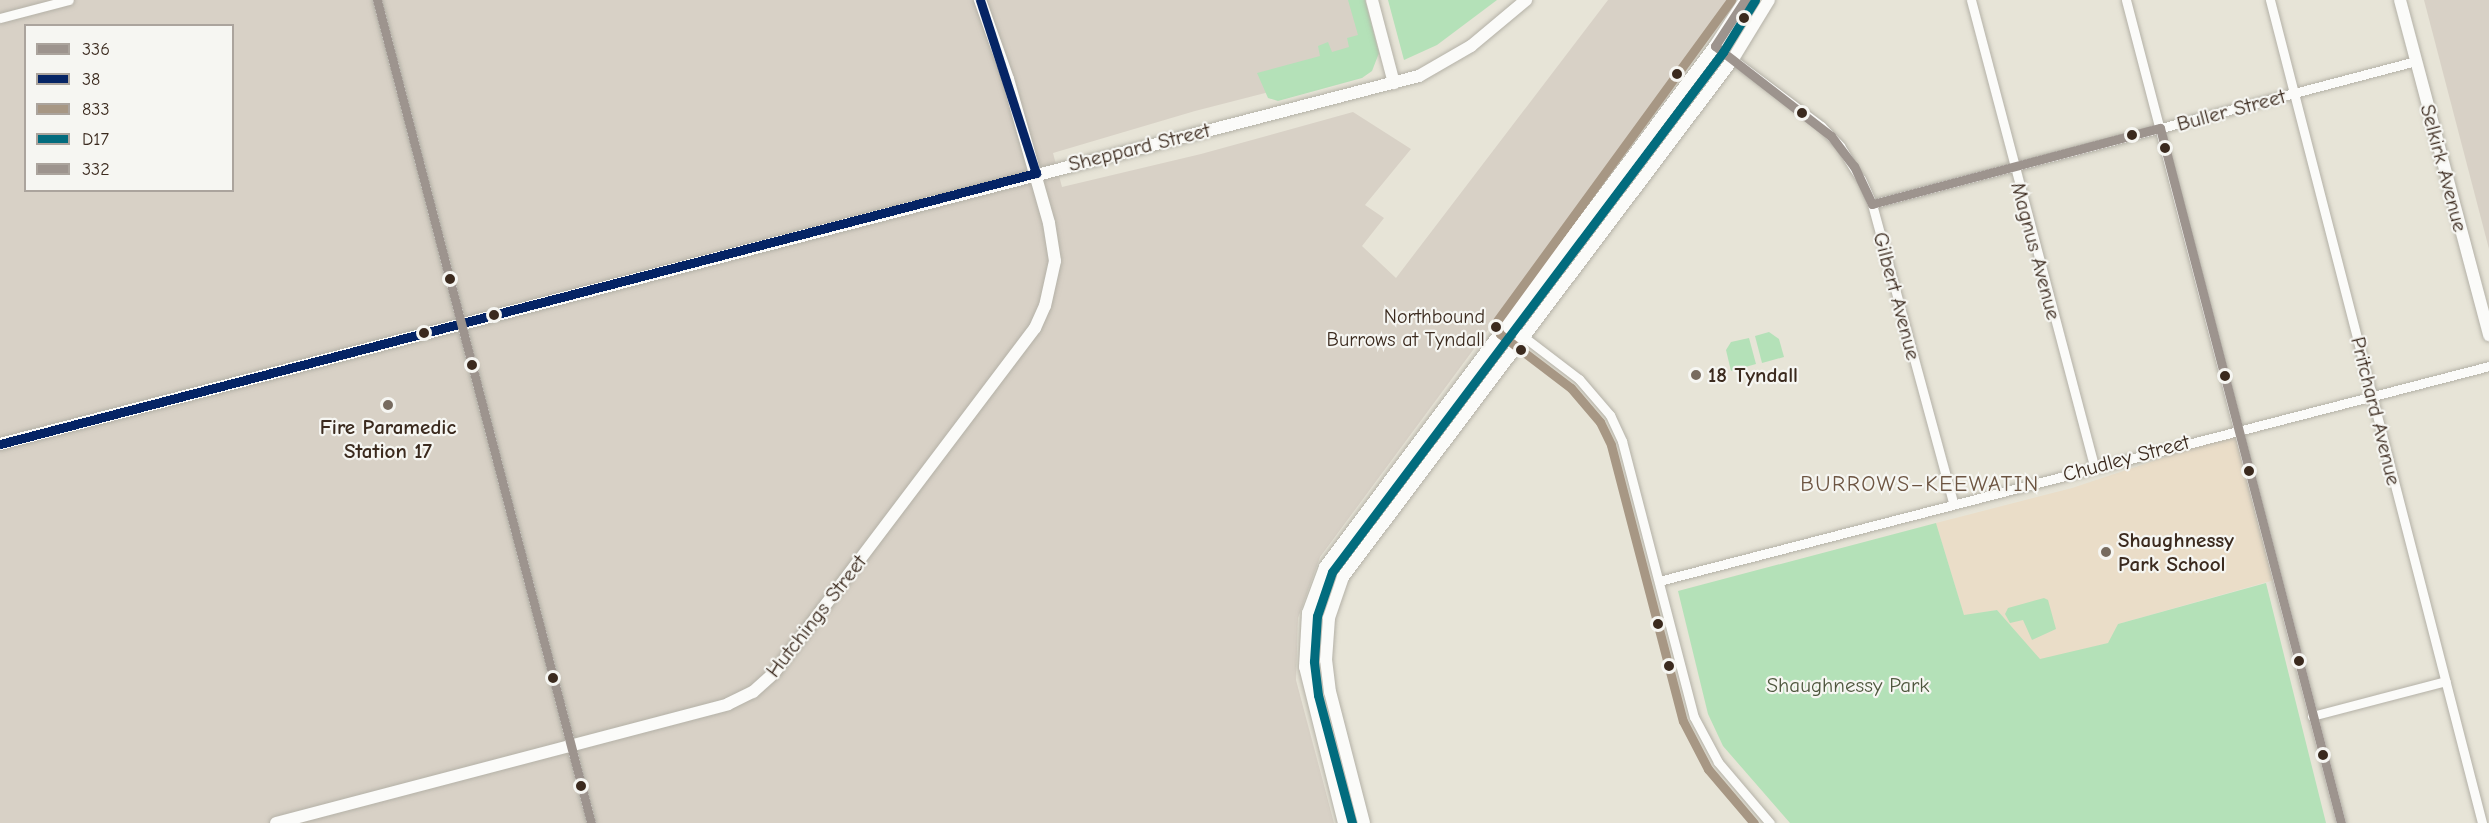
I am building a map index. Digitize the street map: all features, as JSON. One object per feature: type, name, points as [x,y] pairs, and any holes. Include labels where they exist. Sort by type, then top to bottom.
[{"type":"street","points":[[0,18],[69,0]]},
{"type":"street","points":[[377,0],[591,823]]},
{"type":"street","name":"Hutchings Street","points":[[276,823],[728,704],[753,692],[795,648],[1035,328],[1045,306],[1055,261],[1036,173],[980,0]]},
{"type":"street","points":[[1372,0],[1394,82]]},
{"type":"street","name":"Sheppard Street","points":[[0,444],[1036,173],[1394,82],[1444,64],[1493,30],[1526,0]]},
{"type":"street","points":[[1344,823],[1305,667],[1304,640],[1316,588],[1334,551],[1715,46],[1745,0]]},
{"type":"street","points":[[1364,823],[1330,692],[1326,660],[1329,618],[1357,555],[1732,59],[1769,0]]},
{"type":"street","name":"Magnus Avenue","points":[[1971,0],[2094,467]]},
{"type":"street","points":[[2126,0],[2341,823]]},
{"type":"street","name":"Pritchard Avenue","points":[[2270,0],[2482,823]]},
{"type":"street","name":"Selkirk Avenue","points":[[2400,0],[2489,335]]},
{"type":"street","name":"Gilbert Avenue","points":[[1715,46],[1831,136],[1854,166],[1872,204],[1953,503]]},
{"type":"street","name":"Buller Street","points":[[1872,204],[2416,61]]},
{"type":"street","points":[[1507,324],[1579,379],[1610,415],[1622,441],[1702,735],[1718,762],[1770,823]]},
{"type":"street","name":"Chudley Street","points":[[1659,581],[2237,429],[2489,366]]},
{"type":"street","points":[[2312,716],[2446,681]]},
{"type":"shaded area","points":[[0,0],[1354,0],[1366,67],[1195,111],[1053,153],[1062,187],[1201,154],[1353,112],[1411,149],[1365,205],[1384,218],[1362,246],[1396,278],[1608,0],[1732,0],[1320,557],[1298,618],[1296,680],[1334,823],[0,823]]},
{"type":"shaded area","points":[[2424,0],[2489,0],[2489,249]]},
{"type":"shaded area","name":"Shaughnessy Park School","points":[[2235,434],[2274,580],[2118,624],[2109,643],[2040,660],[1997,610],[1964,616],[1936,523],[2072,488]]},
{"type":"green space","points":[[1348,0],[1365,0],[1379,53],[1372,71],[1362,78],[1278,101],[1268,98],[1257,73],[1320,56],[1318,46],[1328,42],[1332,52],[1349,47],[1347,38],[1358,35]]},
{"type":"green space","points":[[1388,0],[1497,0],[1437,45],[1404,60]]},
{"type":"green space","points":[[1769,332],[1779,339],[1784,357],[1762,363],[1755,336]]},
{"type":"green space","points":[[1749,338],[1756,364],[1731,371],[1726,350],[1731,342]]},
{"type":"green space","name":"Shaughnessy Park","points":[[1936,523],[1964,615],[1997,610],[2040,659],[2108,643],[2118,624],[2266,583],[2326,823],[1790,823],[1723,746],[1708,714],[1678,591]]},
{"type":"green space","points":[[2044,598],[2048,600],[2056,629],[2032,640],[2023,620],[2010,623],[2005,614],[2008,608]]},
{"type":"transit line","name":"332","points":[[377,0],[591,823]]},
{"type":"transit line","name":"38","points":[[980,0],[1036,173]]},
{"type":"transit line","name":"833","points":[[1731,0],[1495,324],[1500,334],[1571,388],[1600,422],[1611,445],[1683,721],[1708,769],[1754,823]]},
{"type":"transit line","name":"336","points":[[1745,0],[1715,46],[1831,136],[1854,166],[1872,204]]},
{"type":"transit line","name":"D17","points":[[1352,823],[1318,695],[1314,661],[1317,616],[1332,572],[1723,52],[1755,0]]},
{"type":"transit line","name":"336","points":[[2160,128],[2341,823]]},
{"type":"transit line","name":"336","points":[[1872,204],[2160,128]]},
{"type":"transit line","name":"38","points":[[0,444],[1036,173]]},
{"type":"place","name":"Northbound Burrows at Tyndall","points":[[1496,327]]},
{"type":"place","name":"18 Tyndall","points":[[1696,375]]},
{"type":"place","name":"Fire Paramedic Station 17","points":[[388,405]]},
{"type":"place","name":"Shaughnessy Park School","points":[[2106,552]]},
{"type":"district","name":"BURROWS–KEEWATIN","points":[[1920,485]]}]
